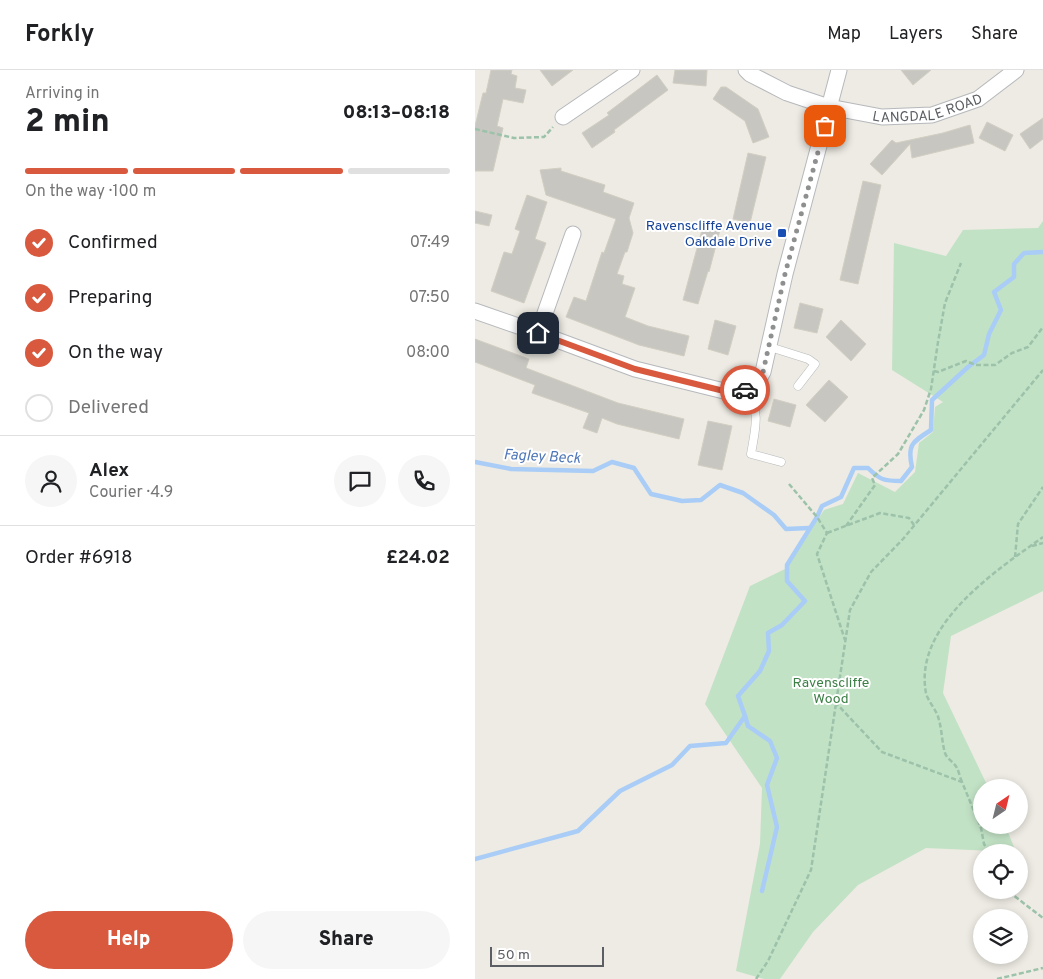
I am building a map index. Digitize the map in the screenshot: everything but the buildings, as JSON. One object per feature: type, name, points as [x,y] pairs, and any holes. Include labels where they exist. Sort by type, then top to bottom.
[{"type":"street","points":[[563,117],[632,70]]},
{"type":"street","name":"LANGDALE ROAD","points":[[746,70],[750,74],[787,93],[829,107],[882,117],[932,115],[978,99],[1016,70]]},
{"type":"street","points":[[475,311],[635,369],[732,393],[747,390],[759,379],[769,347],[785,274],[839,70]]},
{"type":"street","points":[[538,333],[573,234]]},
{"type":"lane","points":[[769,347],[808,359],[815,364],[798,386]]},
{"type":"lane","points":[[747,390],[755,404],[756,413],[751,454],[781,462]]},
{"type":"path","points":[[475,130],[514,138],[544,137],[563,117]]},
{"type":"path","points":[[846,526],[875,485],[872,478],[897,454],[924,410],[931,389],[945,303],[961,263]]},
{"type":"path","points":[[934,371],[938,372],[966,361],[976,365],[995,365],[1012,353],[1028,348],[1043,327]]},
{"type":"path","points":[[756,979],[768,961],[811,870],[850,610],[871,572],[914,524],[1043,370]]},
{"type":"path","points":[[789,484],[817,517],[827,533]]},
{"type":"path","points":[[1015,558],[1018,524],[1043,487]]},
{"type":"path","points":[[845,641],[817,554],[827,533],[880,513],[909,518],[914,524]]},
{"type":"path","points":[[983,844],[981,828],[957,766],[946,756],[939,719],[926,694],[925,666],[933,644],[948,617],[965,599],[1043,537]]},
{"type":"path","points":[[1030,546],[1043,543]]},
{"type":"path","points":[[835,702],[881,752],[962,782]]},
{"type":"path","points":[[1018,899],[1043,918]]},
{"type":"path","points":[[997,979],[1043,968]]},
{"type":"green space","name":"Ravenscliffe Wood","points":[[1043,221],[1043,591],[951,636],[943,693],[984,779],[973,779],[973,834],[1009,834],[1013,844],[973,844],[973,850],[926,848],[858,885],[813,932],[780,979],[764,979],[736,971],[760,844],[762,788],[705,704],[750,586],[787,568],[824,510],[843,504],[858,473],[895,492],[915,472],[919,443],[933,432],[935,407],[943,402],[892,370],[894,243],[946,256],[963,230],[1038,228]]},
{"type":"waterway","name":"Fagley Beck","points":[[475,859],[578,831],[620,791],[672,765],[690,746],[726,743],[745,716],[738,696],[760,671],[769,651],[768,633],[782,625],[805,601],[787,581],[787,565],[822,506],[841,497],[854,468],[868,468],[883,479],[901,481],[912,467],[910,454],[915,441],[931,430],[932,400],[984,355],[989,334],[1001,310],[994,292],[1014,277],[1014,264],[1024,253],[1043,252]]},
{"type":"waterway","name":"Fagley Beck","points":[[475,462],[511,469],[593,471],[612,462],[634,468],[651,494],[682,501],[701,500],[720,485],[743,493],[774,515],[786,529],[809,528]]},
{"type":"waterway","name":"Fagley Beck","points":[[745,716],[748,726],[770,741],[777,758],[767,785],[777,827],[762,891]]},
{"type":"way so far","points":[[745,390],[754,385],[763,372],[785,274],[825,126]]},
{"type":"place","name":"Ravenscliffe Avenue Oakdale Drive","points":[[782,233]]},
{"type":"route","points":[[538,333],[635,369],[732,393],[745,390]]}]
